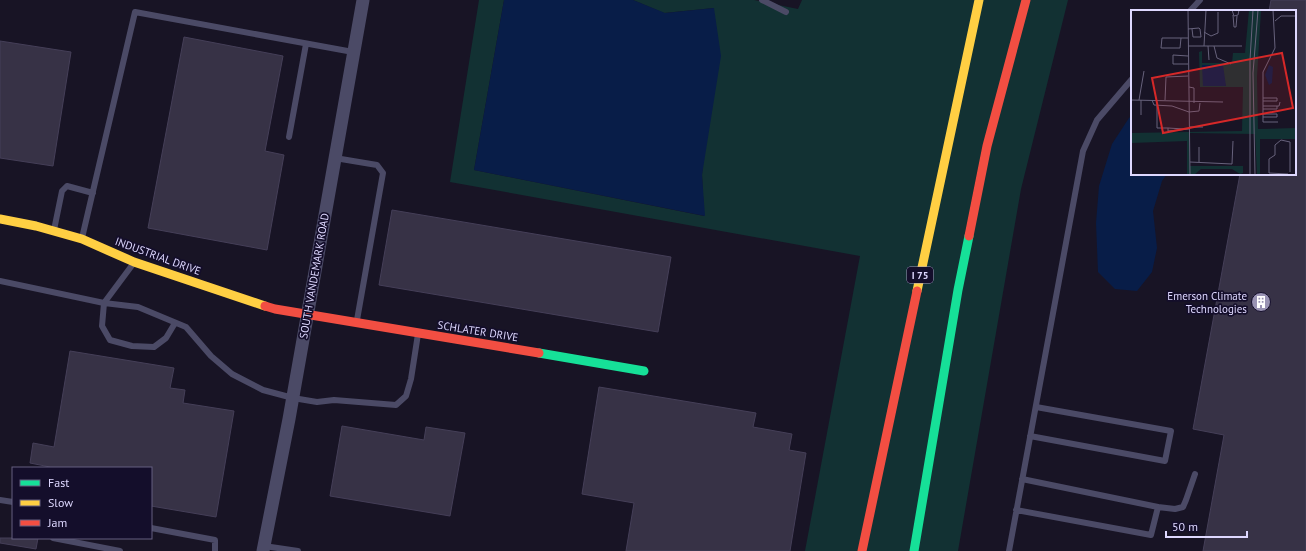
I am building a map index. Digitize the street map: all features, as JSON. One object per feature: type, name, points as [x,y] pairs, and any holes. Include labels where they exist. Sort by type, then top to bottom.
[{"type":"main road","name":"I 75","points":[[862,551],[979,0]]},
{"type":"main road","points":[[914,551],[958,290],[986,154],[1026,0]]},
{"type":"main road","name":"INDUSTRIAL DRIVE","points":[[0,219],[82,239],[134,262],[275,309],[307,315]]},
{"type":"main road","name":"SCHLATER DRIVE","points":[[307,315],[644,371]]},
{"type":"street","name":"SOUTH VANDEMARK ROAD","points":[[263,548],[293,398],[363,0]]},
{"type":"lane","points":[[762,0],[786,12]]},
{"type":"lane","points":[[1191,10],[1200,0]]},
{"type":"lane","points":[[82,239],[135,12],[353,52]]},
{"type":"lane","points":[[289,137],[306,44]]},
{"type":"lane","points":[[1009,551],[1083,151],[1097,120],[1131,80]]},
{"type":"lane","points":[[335,158],[377,164],[383,173],[357,323]]},
{"type":"lane","points":[[54,231],[62,191],[67,186],[93,192]]},
{"type":"lane","points":[[134,262],[104,303],[102,326],[110,340],[132,346],[154,347],[166,338],[175,323]]},
{"type":"lane","points":[[0,281],[104,303],[138,307],[186,327],[211,356],[232,374],[264,390],[293,398],[316,402],[334,400],[396,405],[406,396],[411,379],[418,333]]},
{"type":"lane","points":[[1030,436],[1165,461],[1171,431],[1036,407]]},
{"type":"lane","points":[[1022,479],[1158,507],[1175,509],[1183,506],[1195,474]]},
{"type":"lane","points":[[0,500],[12,502]]},
{"type":"lane","points":[[1016,510],[1150,535],[1158,507]]},
{"type":"lane","points":[[152,528],[215,540],[215,551]]},
{"type":"lane","points":[[58,539],[120,551]]},
{"type":"lane","points":[[263,548],[298,551]]},
{"type":"green space","points":[[479,0],[504,0],[474,170],[704,216],[702,175],[714,8],[664,13],[633,0],[754,0],[798,9],[802,0],[1068,0],[1021,189],[958,551],[805,551],[860,256],[450,182]]},
{"type":"water","points":[[504,0],[633,0],[665,13],[714,8],[721,56],[702,175],[705,216],[474,170]]},
{"type":"water","points":[[1131,116],[1131,175],[1166,175],[1162,181],[1153,211],[1157,248],[1152,272],[1137,291],[1115,289],[1098,272],[1096,223],[1099,186],[1112,144]]},
{"type":"building","name":"Emerson Climate Technologies","points":[[1271,0],[1306,0],[1306,551],[1203,551],[1224,435],[1193,429],[1240,175],[1296,175],[1296,10],[1269,10]]},
{"type":"building","points":[[184,37],[283,56],[265,151],[284,155],[267,250],[148,228]]},
{"type":"building","points":[[0,41],[71,52],[53,166],[0,158]]},
{"type":"building","points":[[392,210],[671,257],[658,332],[379,285]]},
{"type":"building","points":[[70,351],[174,368],[170,388],[185,390],[183,403],[234,411],[216,517],[152,506],[152,467],[50,467],[30,463],[33,443],[54,447]]},
{"type":"building","points":[[599,387],[756,413],[753,427],[792,434],[789,450],[806,453],[790,551],[626,551],[634,503],[582,494]]},
{"type":"building","points":[[342,426],[424,440],[426,427],[465,433],[450,516],[330,496]]},
{"type":"building","points":[[0,538],[38,539],[36,549],[0,543]]},
{"type":"traffic: fast","points":[[914,551],[958,290],[969,236]]},
{"type":"traffic: fast","points":[[539,353],[644,371]]},
{"type":"traffic: slow","points":[[917,291],[979,0]]},
{"type":"traffic: slow","points":[[0,219],[36,226],[82,239],[134,262],[265,306]]},
{"type":"traffic: jam","points":[[969,236],[987,146],[1026,0]]},
{"type":"traffic: jam","points":[[862,551],[917,291]]},
{"type":"traffic: jam","points":[[265,306],[275,309],[539,353]]},
{"type":"place","name":"Emerson Climate Technologies","points":[[1261,302]]}]
